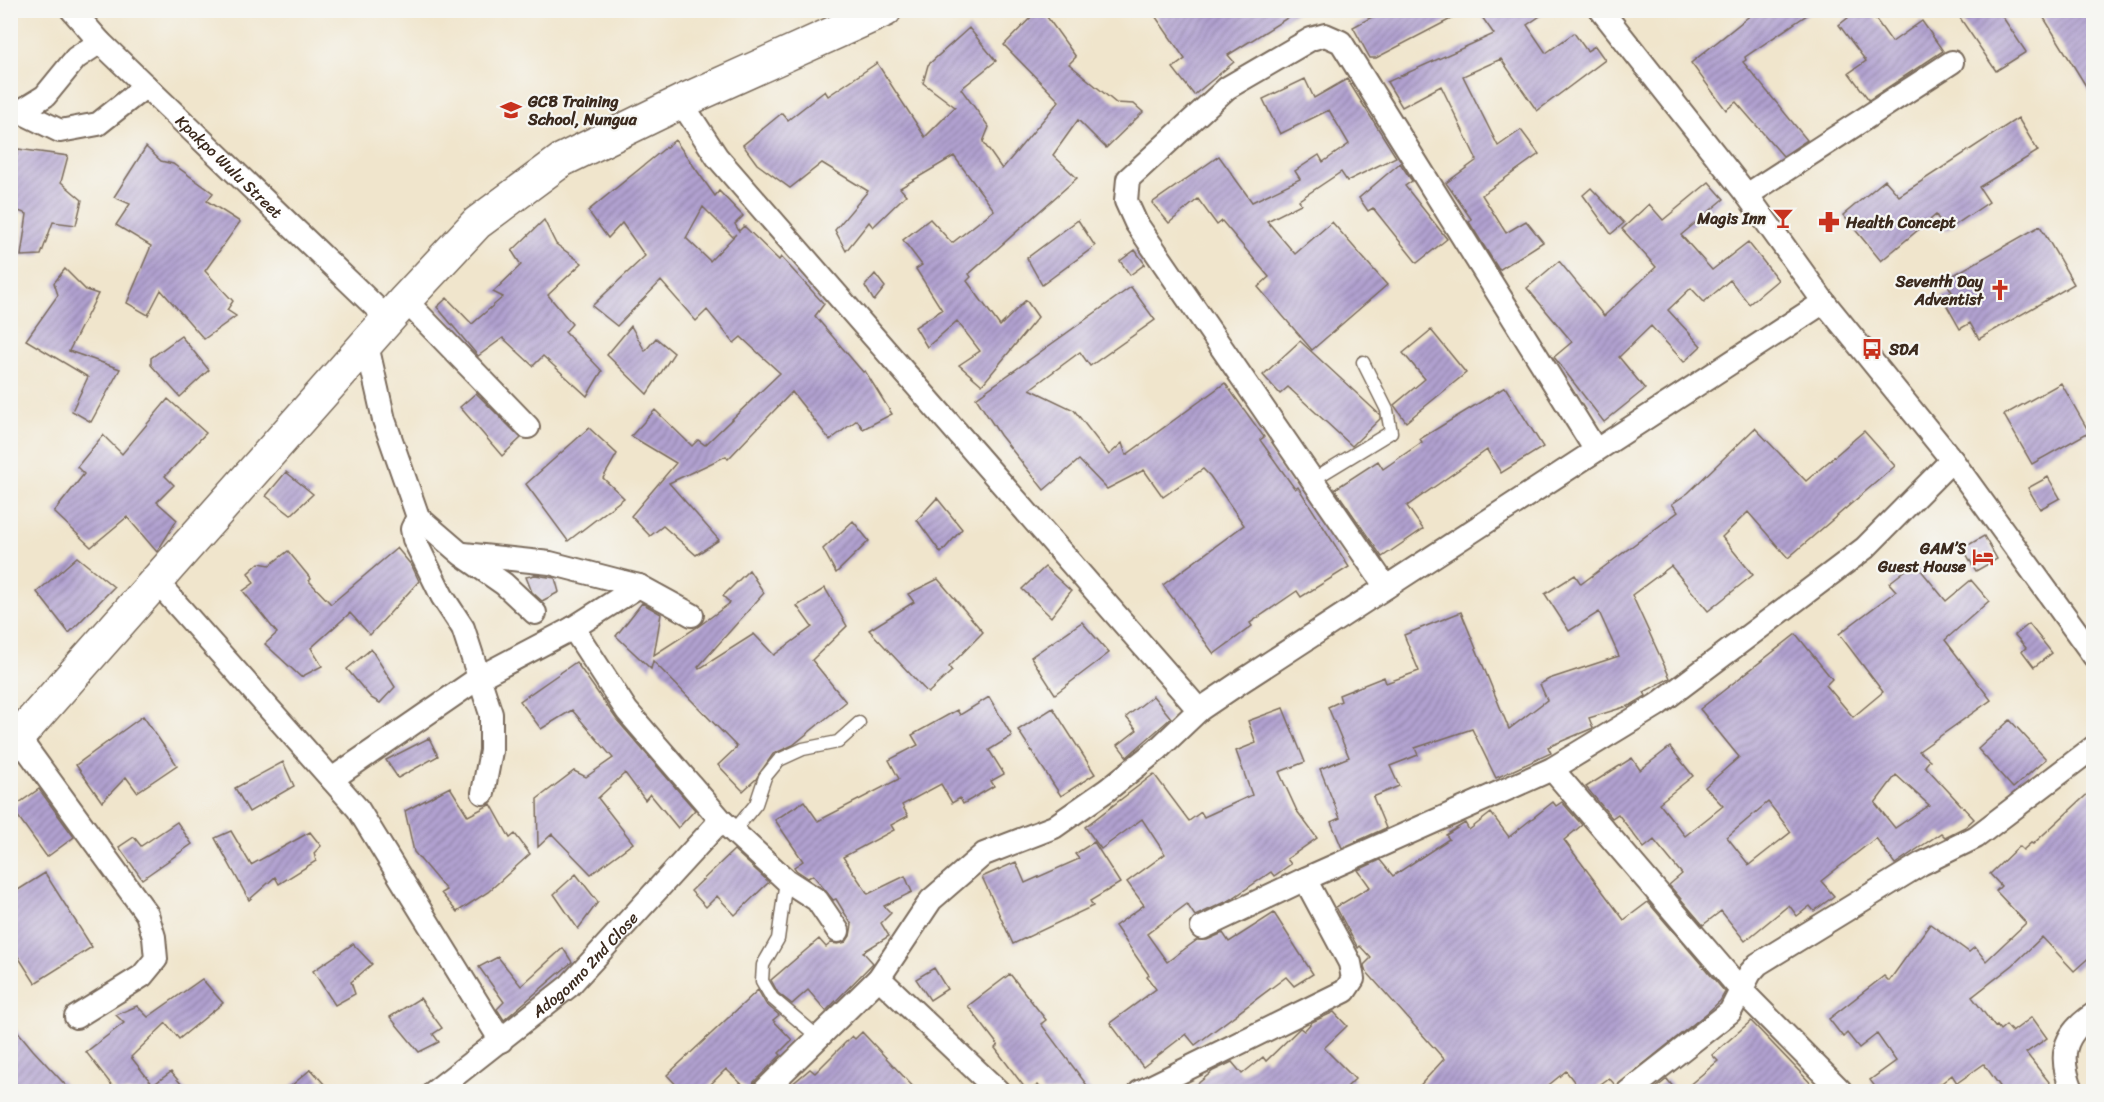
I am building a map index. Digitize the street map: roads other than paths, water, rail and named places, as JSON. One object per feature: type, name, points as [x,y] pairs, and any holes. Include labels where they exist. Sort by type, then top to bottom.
[{"type":"street","name":"Kpakpo Wulu Street","points":[[72,10],[100,42],[146,86],[528,427]]},
{"type":"street","points":[[76,1017],[142,976],[156,959],[154,937],[147,914],[14,742],[397,310],[477,224],[562,160],[681,102],[885,10]]},
{"type":"street","points":[[1601,10],[1747,195],[1824,302],[1952,460],[2094,656]]},
{"type":"street","points":[[1386,587],[1136,223],[1126,201],[1128,179],[1227,88],[1311,39],[1325,35],[1341,42],[1595,449]]},
{"type":"street","points":[[16,115],[45,96],[76,58],[100,42]]},
{"type":"street","points":[[1747,195],[1952,62]]},
{"type":"street","points":[[16,115],[60,131],[98,124],[146,86]]},
{"type":"street","points":[[681,102],[717,157],[1199,710]]},
{"type":"street","points":[[763,1092],[879,978],[931,900],[984,854],[1054,826],[1107,790],[1157,750],[1199,710],[1595,449],[1824,302]]},
{"type":"street","points":[[367,345],[384,420],[418,517],[461,554],[504,584],[535,613]]},
{"type":"street","points":[[1203,928],[1305,879],[1552,769],[1657,705],[1856,555],[1952,460]]},
{"type":"street","points":[[418,517],[412,529],[414,538],[442,596],[463,627],[491,714],[490,751],[483,793]]},
{"type":"street","points":[[461,554],[550,563],[639,586],[692,615]]},
{"type":"street","points":[[157,582],[358,809],[501,1041]]},
{"type":"street","points":[[332,779],[480,677],[573,628],[639,586]]},
{"type":"street","points":[[573,628],[627,711],[727,826],[786,880],[817,900],[838,931]]},
{"type":"street","points":[[1628,1092],[1730,1012],[1758,964],[1922,864],[1976,837],[2094,747]]},
{"type":"street","points":[[1552,769],[1741,990],[1840,1090]]},
{"type":"street","name":"Adogonno 2nd Close","points":[[434,1092],[569,986],[727,826]]},
{"type":"street","points":[[1140,1092],[1345,991],[1353,979],[1350,963],[1305,879]]},
{"type":"street","points":[[879,978],[999,1092]]},
{"type":"street","points":[[2073,1092],[2066,1076],[2064,1056],[2067,1039],[2078,1024],[2094,1014]]},
{"type":"lane","points":[[1312,480],[1391,432],[1387,410],[1363,362]]},
{"type":"lane","points":[[727,826],[756,804],[765,777],[779,760],[803,749],[838,742],[859,723]]},
{"type":"lane","points":[[786,880],[778,939],[763,965],[762,981],[772,998],[818,1036]]},
{"type":"place","name":"GCB Training School, Nungua","points":[[511,110]]},
{"type":"place","name":"Magis Inn","points":[[1783,218]]},
{"type":"place","name":"Health Concept","points":[[1829,222]]},
{"type":"place","name":"Seventh Day Adventist","points":[[2000,290]]},
{"type":"place","name":"SDA","points":[[1872,349]]},
{"type":"place","name":"GAM’S Guest House","points":[[1983,557]]}]
